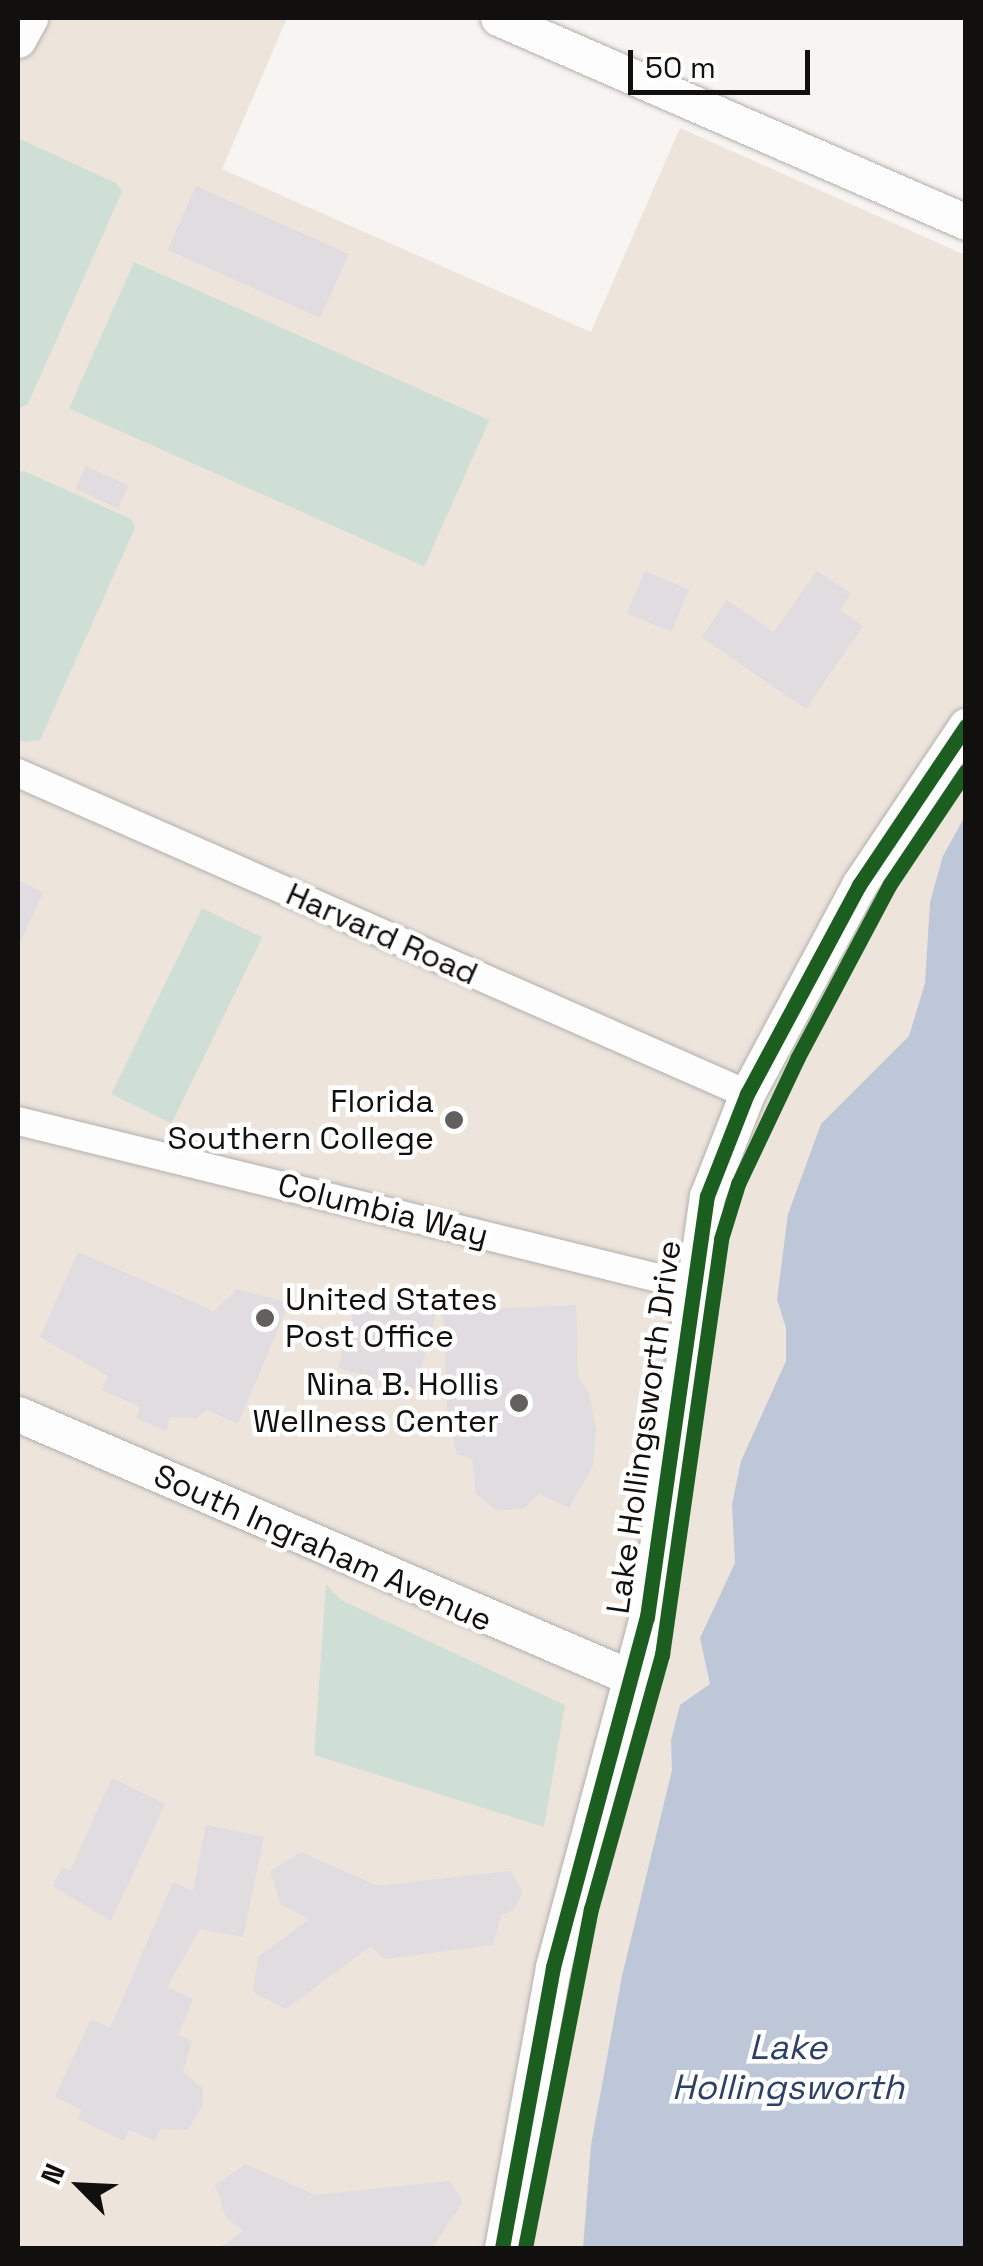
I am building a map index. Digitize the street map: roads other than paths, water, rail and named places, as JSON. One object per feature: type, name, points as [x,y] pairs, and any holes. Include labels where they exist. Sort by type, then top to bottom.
[{"type":"street","points":[[18,40],[30,18]]},
{"type":"street","points":[[498,18],[966,222]]},
{"type":"street","name":"Lake Hollingsworth Drive","points":[[502,2248],[553,1966],[630,1677],[661,1538],[690,1286],[707,1196],[748,1094],[859,885],[966,726]]},
{"type":"street","name":"Harvard Road","points":[[18,773],[748,1094]]},
{"type":"street","name":"Columbia Way","points":[[18,1121],[690,1286]]},
{"type":"street","name":"South Ingraham Avenue","points":[[18,1414],[630,1677]]},
{"type":"water","name":"Lake Hollingsworth","points":[[965,816],[965,2248],[583,2248],[591,2145],[622,1976],[672,1770],[671,1740],[680,1705],[710,1684],[700,1638],[735,1563],[732,1504],[741,1461],[786,1361],[786,1328],[777,1299],[788,1214],[821,1124],[909,1036],[925,983],[930,902],[943,856]]},
{"type":"place","name":"Florida Southern College","points":[[454,1120]]},
{"type":"place","name":"United States Post Office","points":[[265,1318]]},
{"type":"place","name":"Nina B. Hollis Wellness Center","points":[[519,1403]]}]
